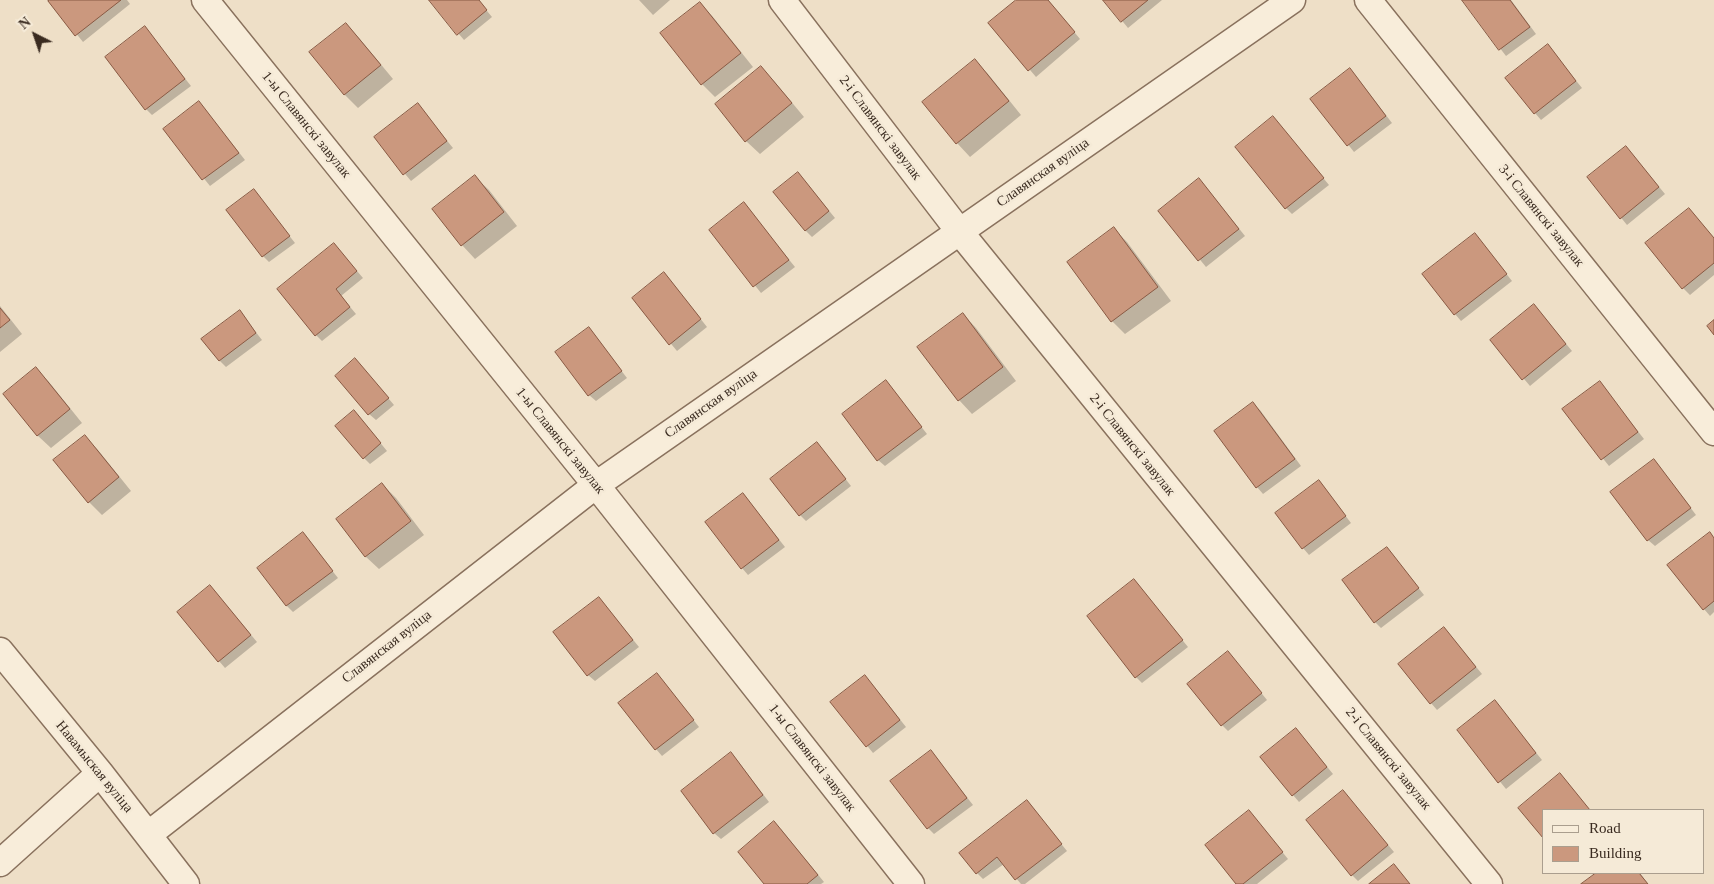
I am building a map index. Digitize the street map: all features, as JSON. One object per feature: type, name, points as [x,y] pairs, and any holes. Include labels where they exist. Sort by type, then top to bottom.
[{"type":"street","name":"1-ы Славянскі завулак","points":[[205,0],[596,485],[911,884]]},
{"type":"street","name":"2-і Славянскі завулак","points":[[782,0],[959,231],[1489,884]]},
{"type":"street","name":"Славянская вуліца","points":[[148,834],[596,485],[1292,0]]},
{"type":"street","name":"3-і Славянскі завулак","points":[[1368,0],[1714,432]]},
{"type":"street","name":"Навамыская вуліца","points":[[0,651],[100,773],[186,884]]},
{"type":"street","points":[[0,863],[100,773]]},
{"type":"building","points":[[121,0],[75,36],[48,1]]},
{"type":"building","points":[[429,0],[479,0],[487,10],[457,35]]},
{"type":"building","points":[[1016,0],[1048,0],[1075,32],[1028,71],[988,23]]},
{"type":"building","points":[[1103,0],[1148,0],[1121,22]]},
{"type":"building","points":[[1462,0],[1510,0],[1530,27],[1499,50]]},
{"type":"building","points":[[700,2],[741,53],[701,85],[660,33]]},
{"type":"building","points":[[346,23],[381,65],[344,95],[309,52]]},
{"type":"building","points":[[145,26],[185,79],[145,110],[105,57]]},
{"type":"building","points":[[1548,44],[1576,81],[1534,114],[1505,78]]},
{"type":"building","points":[[975,59],[1009,101],[956,144],[922,102]]},
{"type":"building","points":[[761,66],[792,103],[745,142],[715,104]]},
{"type":"building","points":[[1350,68],[1386,116],[1347,146],[1310,99]]},
{"type":"building","points":[[199,101],[239,153],[202,180],[163,129]]},
{"type":"building","points":[[418,103],[447,141],[403,175],[374,137]]},
{"type":"building","points":[[1273,116],[1324,178],[1285,209],[1235,147]]},
{"type":"building","points":[[1626,146],[1659,187],[1620,219],[1587,177]]},
{"type":"building","points":[[798,172],[829,211],[805,231],[773,192]]},
{"type":"building","points":[[475,175],[504,212],[461,246],[432,209]]},
{"type":"building","points":[[1199,178],[1239,229],[1198,261],[1158,211]]},
{"type":"building","points":[[254,189],[290,236],[262,257],[226,210]]},
{"type":"building","points":[[744,202],[789,260],[753,287],[709,230]]},
{"type":"building","points":[[1689,208],[1714,238],[1714,263],[1682,289],[1645,243]]},
{"type":"building","points":[[1114,227],[1158,287],[1111,322],[1067,262]]},
{"type":"building","points":[[1475,233],[1507,274],[1454,315],[1422,274]]},
{"type":"building","points":[[334,243],[357,271],[336,289],[350,307],[315,336],[277,289]]},
{"type":"building","points":[[664,272],[701,319],[669,345],[632,298]]},
{"type":"building","points":[[1534,304],[1566,344],[1522,380],[1490,340]]},
{"type":"building","points":[[0,308],[10,320],[0,328]]},
{"type":"building","points":[[240,310],[256,333],[219,361],[201,339]]},
{"type":"building","points":[[963,313],[1003,367],[958,401],[917,347]]},
{"type":"building","points":[[1714,320],[1714,335],[1707,326]]},
{"type":"building","points":[[589,327],[622,371],[588,396],[555,352]]},
{"type":"building","points":[[355,358],[389,398],[368,415],[335,376]]},
{"type":"building","points":[[36,367],[70,409],[37,436],[3,394]]},
{"type":"building","points":[[886,380],[922,427],[877,461],[842,414]]},
{"type":"building","points":[[1600,381],[1638,432],[1601,460],[1562,409]]},
{"type":"building","points":[[1253,402],[1295,459],[1256,488],[1214,431]]},
{"type":"building","points":[[354,410],[381,443],[363,459],[335,426]]},
{"type":"building","points":[[85,435],[119,477],[88,503],[53,460]]},
{"type":"building","points":[[817,442],[846,479],[799,516],[770,479]]},
{"type":"building","points":[[1654,459],[1691,508],[1647,541],[1610,492]]},
{"type":"building","points":[[1319,480],[1346,516],[1302,549],[1275,513]]},
{"type":"building","points":[[382,483],[411,521],[365,557],[336,519]]},
{"type":"building","points":[[743,493],[779,540],[741,569],[705,522]]},
{"type":"building","points":[[303,532],[333,571],[286,606],[257,568]]},
{"type":"building","points":[[1710,532],[1714,538],[1714,601],[1703,610],[1667,565]]},
{"type":"building","points":[[1387,547],[1419,588],[1374,623],[1342,580]]},
{"type":"building","points":[[1134,579],[1183,640],[1135,678],[1087,616]]},
{"type":"building","points":[[210,585],[251,635],[218,662],[177,612]]},
{"type":"building","points":[[599,597],[633,640],[587,676],[553,632]]},
{"type":"building","points":[[1444,627],[1476,667],[1430,704],[1398,664]]},
{"type":"building","points":[[1228,651],[1262,693],[1221,726],[1187,684]]},
{"type":"building","points":[[657,673],[694,720],[655,750],[618,703]]},
{"type":"building","points":[[865,675],[900,720],[866,747],[830,702]]},
{"type":"building","points":[[1495,700],[1536,753],[1498,783],[1457,730]]},
{"type":"building","points":[[1296,728],[1327,767],[1292,796],[1260,757]]},
{"type":"building","points":[[931,750],[967,798],[927,829],[890,781]]},
{"type":"building","points":[[731,752],[763,795],[713,834],[681,791]]},
{"type":"building","points":[[1560,773],[1589,809],[1542,809],[1542,837],[1518,808]]},
{"type":"building","points":[[1343,790],[1388,845],[1351,876],[1306,820]]},
{"type":"building","points":[[1027,800],[1062,844],[1015,880],[997,857],[976,874],[959,853]]},
{"type":"building","points":[[1249,810],[1283,852],[1243,884],[1236,884],[1205,845]]},
{"type":"building","points":[[774,821],[818,875],[807,884],[764,884],[738,852]]},
{"type":"building","points":[[1394,864],[1410,884],[1369,884]]},
{"type":"building","points":[[1595,874],[1640,874],[1648,884],[1581,884]]}]
